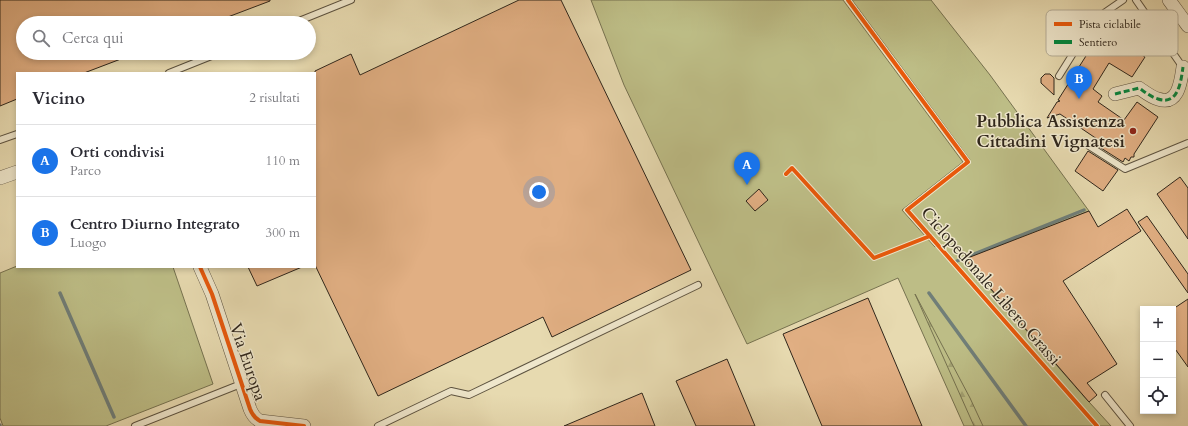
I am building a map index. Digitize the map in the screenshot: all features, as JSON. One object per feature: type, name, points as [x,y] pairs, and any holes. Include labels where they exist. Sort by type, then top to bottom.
[{"type":"street","points":[[1169,0],[1176,10]]},
{"type":"street","points":[[1178,12],[1188,26]]},
{"type":"street","points":[[1115,94],[1139,88],[1158,99],[1170,99],[1175,96],[1178,91],[1186,69]]},
{"type":"street","points":[[0,178],[16,172]]},
{"type":"street","name":"Via Europa","points":[[200,268],[212,294],[241,384],[253,415],[260,421],[304,426]]},
{"type":"lane","points":[[311,16],[351,0]]},
{"type":"lane","points":[[1108,10],[1123,0]]},
{"type":"lane","points":[[1136,0],[1143,10]]},
{"type":"lane","points":[[1059,76],[1072,56]]},
{"type":"lane","points":[[1177,56],[1186,69]]},
{"type":"lane","points":[[172,72],[202,60]]},
{"type":"lane","points":[[0,140],[16,134]]},
{"type":"lane","points":[[1089,146],[1125,169],[1188,143]]},
{"type":"lane","points":[[378,426],[451,391],[469,395],[698,285]]},
{"type":"lane","points":[[135,426],[241,384]]},
{"type":"lane","points":[[1105,396],[1130,426]]},
{"type":"green space","points":[[591,0],[843,0],[963,162],[902,210],[935,247],[939,244],[909,210],[970,160],[852,0],[931,0],[990,75],[1089,211],[965,260],[1111,426],[964,426],[898,278],[747,344],[624,85]]},
{"type":"green space","points":[[16,266],[16,268],[173,268],[213,384],[106,426],[3,426],[0,418],[0,273]]},
{"type":"green space","points":[[915,294],[970,398],[983,426],[974,426]]},
{"type":"building","points":[[0,0],[270,0],[230,16],[16,16],[16,60],[118,60],[87,72],[16,72],[16,99],[0,106]]},
{"type":"building","points":[[519,0],[561,0],[691,270],[552,337],[543,317],[378,396],[316,267],[315,71],[351,54],[360,75]]},
{"type":"building","points":[[1086,56],[1143,56],[1145,57],[1132,77],[1109,63],[1093,89],[1102,96],[1098,102],[1124,120],[1137,102],[1158,117],[1134,154],[1134,157],[1131,157],[1129,161],[1125,158],[1123,162],[1093,143],[1097,139],[1060,114],[1047,118],[1057,102],[1060,101],[1058,100]]},
{"type":"building","points":[[1045,74],[1050,74],[1054,78],[1054,95],[1041,83],[1041,78]]},
{"type":"building","points":[[1088,151],[1118,170],[1103,191],[1075,171]]},
{"type":"building","points":[[1180,177],[1188,188],[1188,239],[1157,194]]},
{"type":"building","points":[[759,189],[768,200],[755,211],[746,201]]},
{"type":"building","points":[[1127,209],[1141,231],[1063,281],[1117,364],[1087,383],[1097,395],[1089,402],[965,259],[1089,211],[1098,227]]},
{"type":"building","points":[[1147,216],[1188,274],[1188,293],[1138,222]]},
{"type":"building","points":[[248,268],[300,268],[257,286]]},
{"type":"building","points":[[868,298],[922,426],[822,426],[783,334]]},
{"type":"building","points":[[1188,299],[1188,367],[1176,350],[1176,307]]},
{"type":"building","points":[[727,359],[755,426],[696,426],[676,381]]},
{"type":"building","points":[[642,393],[655,426],[564,426]]},
{"type":"waterway","points":[[957,261],[1084,210]]},
{"type":"waterway","points":[[60,293],[114,417]]},
{"type":"waterway","points":[[929,293],[1026,426]]},
{"type":"marked path","points":[[1115,94],[1139,88],[1155,98],[1165,100],[1170,99],[1178,90],[1183,67]]},
{"type":"cycle path","name":"Ciclopedonale Libero Grassi","points":[[848,0],[968,162],[907,210],[1097,426]]},
{"type":"cycle path","name":"Ciclopedonale Libero Grassi","points":[[786,174],[792,168],[874,258],[930,236]]},
{"type":"cycle path","points":[[200,268],[212,294],[252,414],[260,421],[304,426]]},
{"type":"place","name":"Centro Diurno Integrato","points":[[1079,99]]},
{"type":"place","name":"Pubblica Assistenza Cittadini Vignatesi","points":[[1133,131]]},
{"type":"place","name":"Orti condivisi","points":[[747,185]]}]
